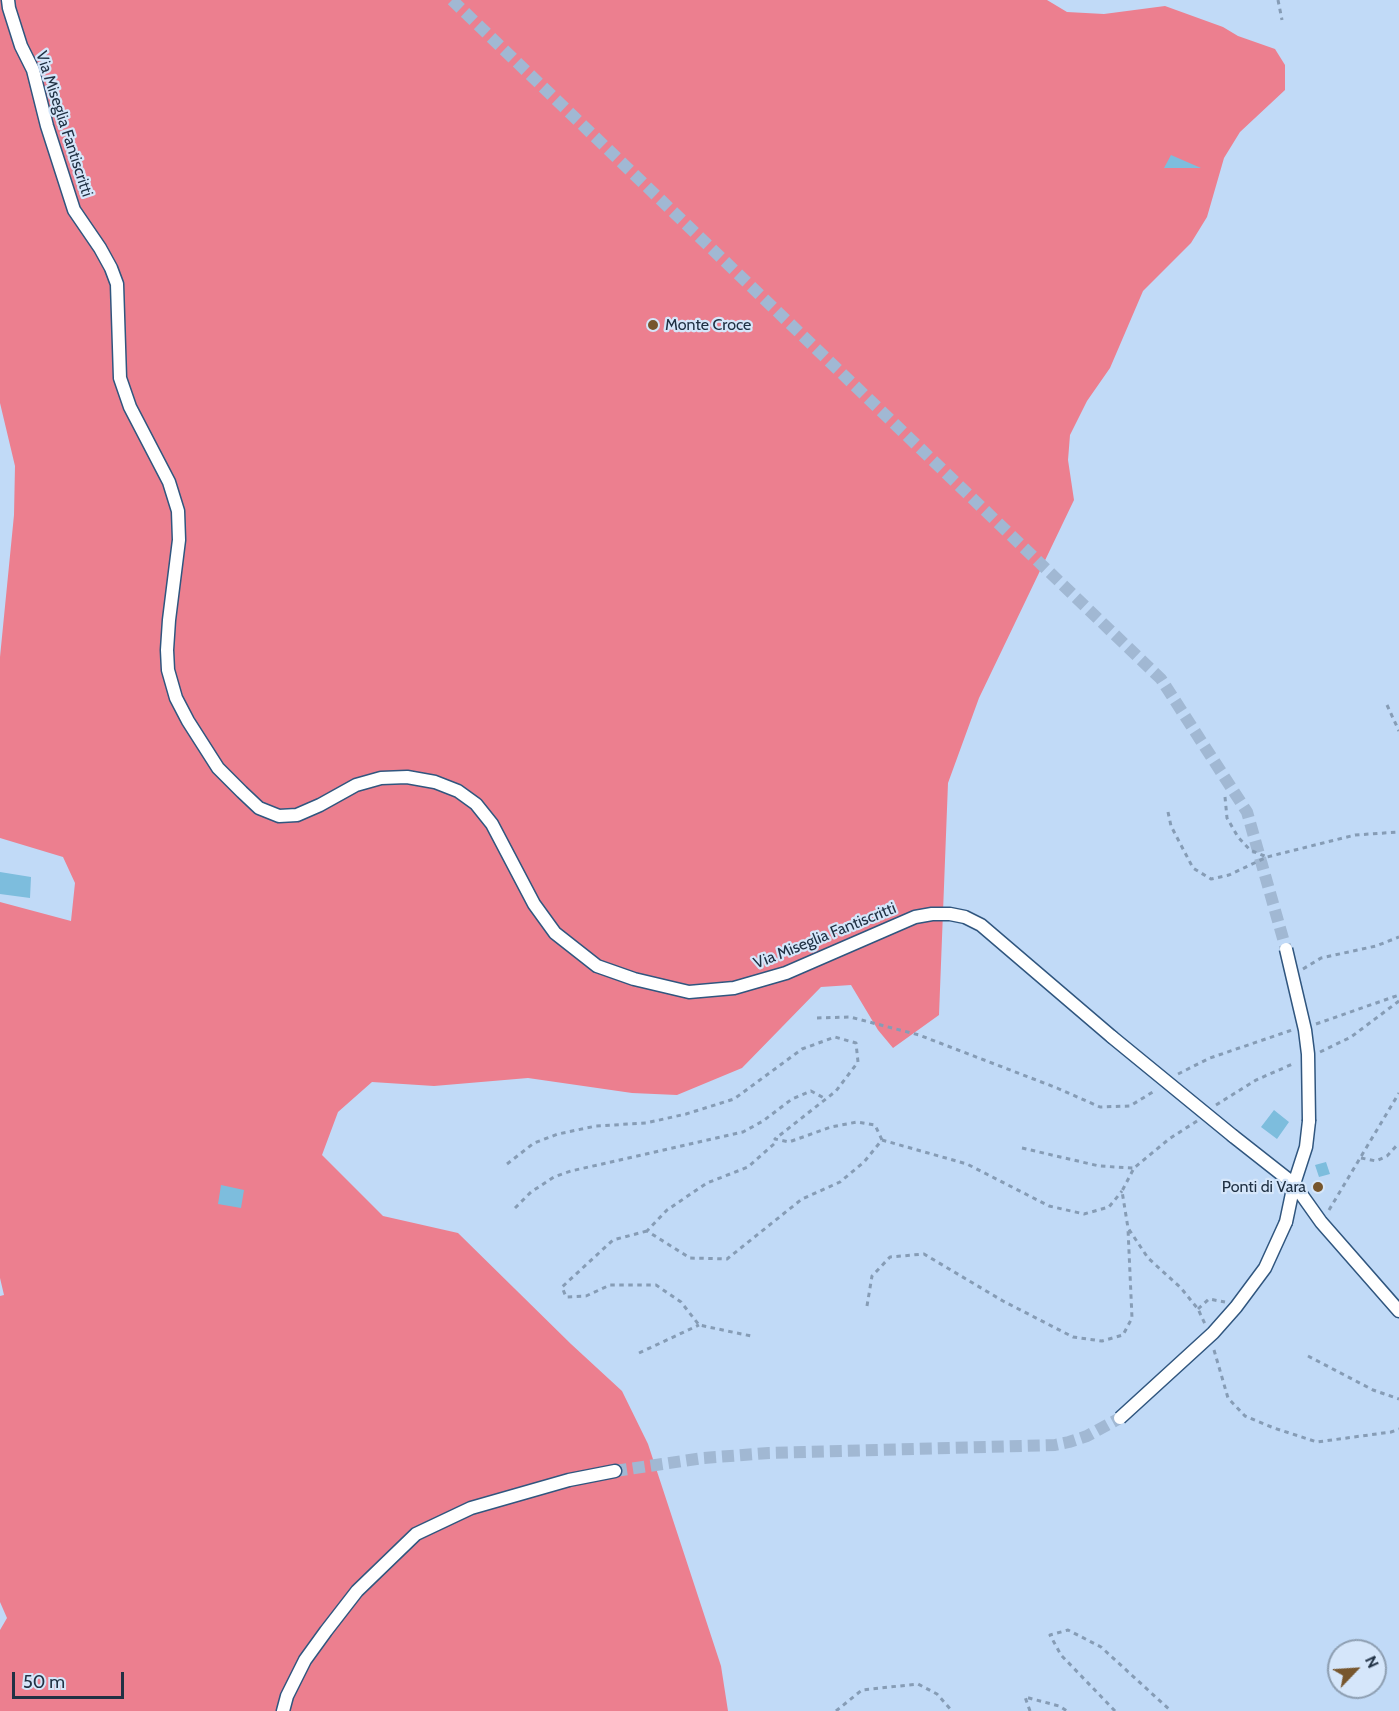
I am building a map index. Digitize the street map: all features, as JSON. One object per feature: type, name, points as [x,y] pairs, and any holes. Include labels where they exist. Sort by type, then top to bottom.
[{"type":"street","name":"Via Miseglia Fantiscritti","points":[[8,0],[21,46],[33,70],[51,138],[74,210],[100,248],[114,276],[118,302],[120,378],[130,407],[169,482],[178,511],[179,540],[168,620],[167,650],[168,670],[176,698],[218,768],[242,792],[259,808],[279,816],[297,815],[356,785],[381,778],[407,777],[435,782],[458,791],[476,804],[492,824],[534,904],[555,933],[597,966],[634,979],[689,992],[734,988],[786,973],[915,917],[932,914],[964,917],[981,925],[1112,1037],[1294,1185],[1322,1222],[1399,1311]]},
{"type":"street","points":[[1120,1418],[1214,1333],[1265,1268],[1286,1222],[1294,1185],[1306,1147],[1309,1121],[1308,1054],[1286,949]]},
{"type":"street","points":[[283,1711],[287,1696],[305,1660],[326,1631],[357,1591],[416,1534],[471,1508],[569,1480],[615,1471]]},
{"type":"path","points":[[1278,0],[1282,20]]},
{"type":"path","points":[[1387,705],[1399,731]]},
{"type":"path","points":[[1225,798],[1227,818],[1238,837],[1250,850],[1267,857]]},
{"type":"path","points":[[1168,812],[1171,826],[1193,868],[1211,879],[1229,875],[1267,857],[1355,835],[1399,832]]},
{"type":"path","points":[[1293,979],[1305,966],[1321,958],[1376,946],[1399,937]]},
{"type":"path","points":[[1318,1052],[1351,1037],[1399,1001]]},
{"type":"path","points":[[507,1164],[534,1143],[558,1134],[596,1126],[646,1124],[734,1098],[802,1049],[835,1037],[856,1043],[858,1062],[836,1091],[776,1139],[789,1142],[831,1127],[857,1122],[875,1125],[882,1140],[967,1164],[1049,1206],[1084,1215],[1109,1207],[1122,1191],[1134,1168],[1169,1139],[1199,1120]]},
{"type":"path","points":[[1208,1112],[1256,1080],[1302,1060]]},
{"type":"path","points":[[515,1208],[531,1192],[554,1177],[571,1171],[743,1132],[764,1121],[792,1099],[811,1091],[826,1099]]},
{"type":"path","points":[[1322,1222],[1399,1093]]},
{"type":"path","points":[[647,1231],[690,1258],[727,1259],[802,1199],[840,1182],[864,1161],[882,1140]]},
{"type":"path","points":[[1361,1158],[1376,1161],[1387,1156],[1399,1143]]},
{"type":"path","points":[[699,1325],[681,1302],[656,1285],[610,1285],[586,1296],[566,1297],[562,1287],[613,1240],[647,1231],[667,1210],[707,1183],[747,1167],[774,1144]]},
{"type":"path","points":[[1022,1148],[1099,1166],[1134,1168]]},
{"type":"path","points":[[867,1306],[873,1276],[890,1257],[924,1254],[1003,1301],[1073,1337],[1102,1341],[1123,1335],[1132,1318],[1128,1228],[1122,1191]]},
{"type":"path","points":[[1128,1228],[1148,1257],[1181,1288],[1198,1309],[1208,1331]]},
{"type":"path","points":[[639,1353],[699,1325],[751,1336]]},
{"type":"path","points":[[1212,1342],[1228,1398],[1245,1416],[1317,1442],[1399,1429]]},
{"type":"path","points":[[1308,1356],[1373,1390],[1399,1399]]},
{"type":"path","points":[[1115,1711],[1061,1655],[1050,1635],[1068,1630],[1101,1647],[1171,1711]]},
{"type":"path","points":[[836,1711],[862,1690],[918,1684],[937,1694],[952,1711]]},
{"type":"path","points":[[1030,1711],[1024,1697],[1059,1706],[1067,1711]]},
{"type":"shaded area","points":[[0,0],[1047,0],[1067,12],[1104,14],[1165,6],[1275,49],[1285,65],[1285,90],[1240,132],[1224,158],[1207,217],[1191,243],[1143,291],[1110,368],[1087,401],[1070,435],[1068,460],[1074,500],[979,698],[948,783],[939,1015],[893,1048],[878,1030],[851,985],[821,987],[742,1068],[677,1095],[632,1093],[528,1078],[434,1086],[372,1082],[338,1112],[322,1155],[383,1216],[458,1233],[622,1391],[648,1444],[721,1666],[728,1711],[0,1711],[0,1630],[7,1618],[0,1602],[0,1296],[4,1295],[0,1278],[0,902],[71,921],[75,883],[63,857],[0,838],[0,657],[14,515],[15,466],[0,403]]},
{"type":"building","points":[[1171,155],[1201,168],[1164,168]]},
{"type":"building","points":[[0,872],[31,877],[30,898],[0,894]]},
{"type":"building","points":[[1274,1110],[1289,1122],[1277,1139],[1261,1127]]},
{"type":"building","points":[[1326,1162],[1330,1174],[1319,1177],[1315,1165]]},
{"type":"building","points":[[221,1185],[244,1190],[241,1208],[218,1204]]},
{"type":"tunnel","points":[[452,0],[1161,679],[1247,812],[1286,949]]},
{"type":"tunnel","points":[[615,1471],[703,1458],[769,1453],[1055,1445],[1087,1436],[1120,1418]]},
{"type":"place","name":"Monte Croce","points":[[653,325]]},
{"type":"place","name":"Ponti di Vara","points":[[1318,1187]]}]
